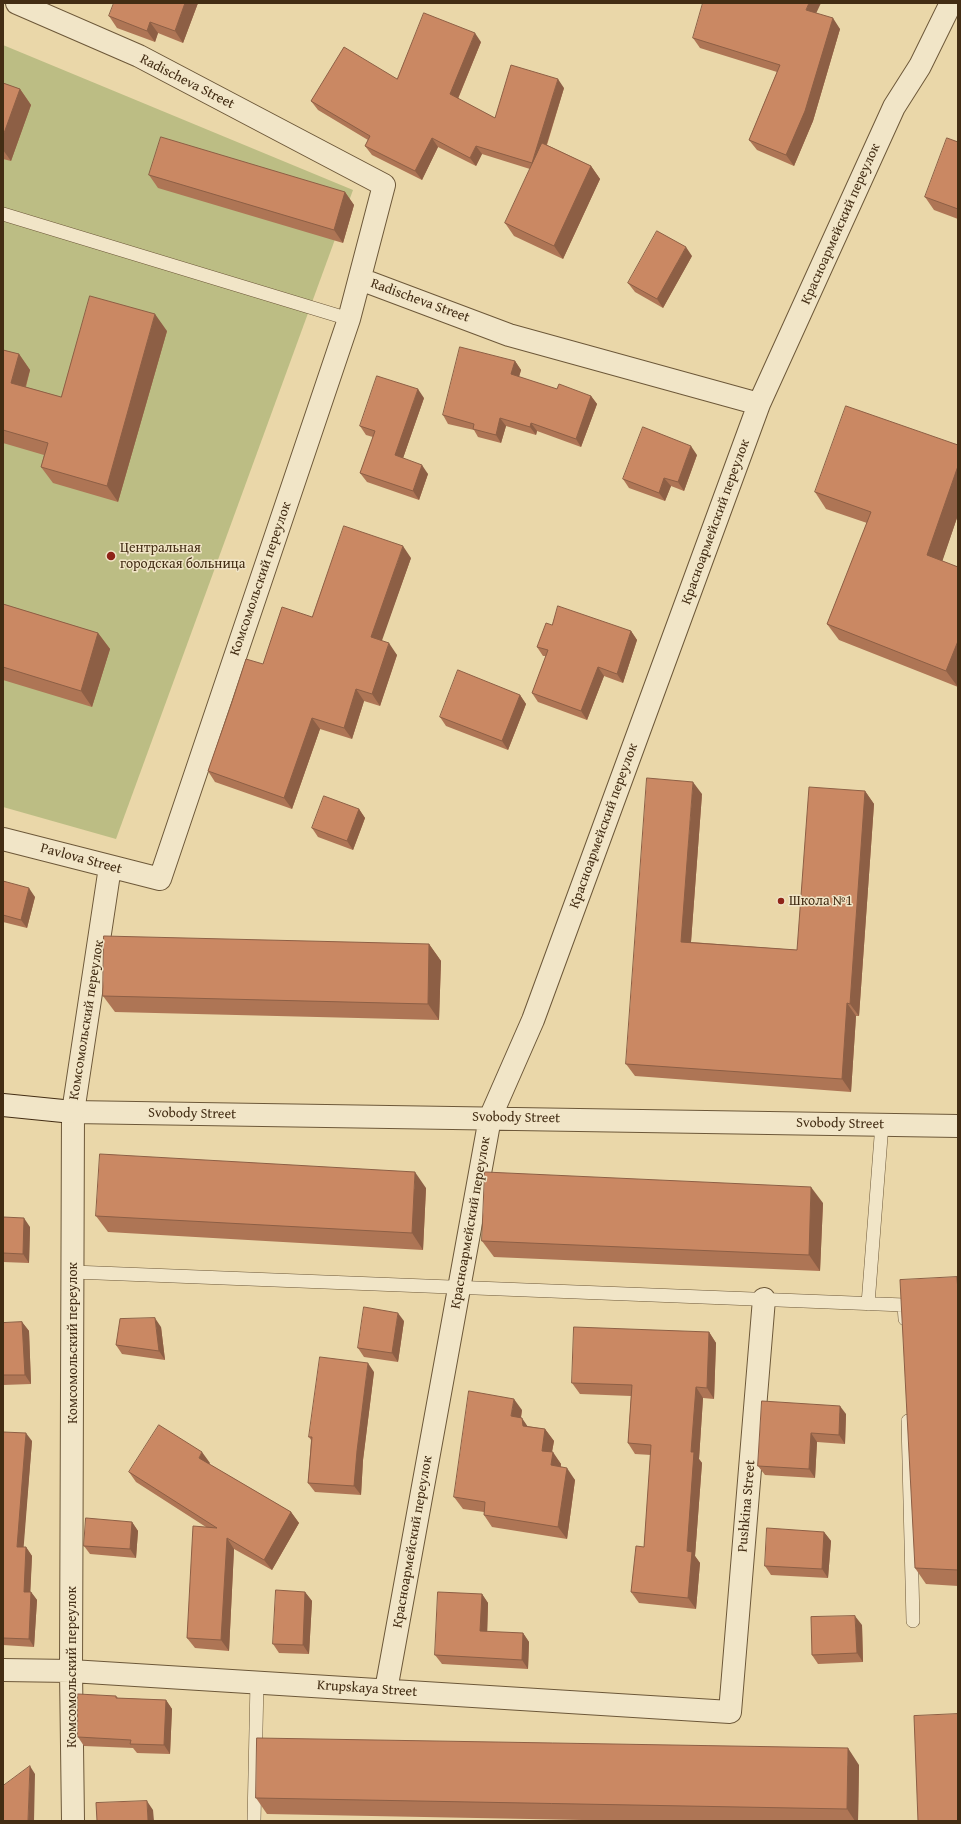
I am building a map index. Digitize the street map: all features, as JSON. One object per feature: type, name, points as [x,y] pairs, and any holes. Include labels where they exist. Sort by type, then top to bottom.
[{"type":"street","name":"Radischeva Street","points":[[17,3],[138,56],[384,185],[360,279],[509,334],[759,404]]},
{"type":"street","name":"Красноармейский переулок","points":[[386,1690],[490,1118],[533,1020],[759,404],[894,107],[920,66],[951,3]]},
{"type":"street","name":"Комсомольский переулок","points":[[160,879],[349,319],[360,279]]},
{"type":"street","name":"Pavlova Street","points":[[3,839],[160,879]]},
{"type":"street","name":"Комсомольский переулок","points":[[73,1821],[71,1671],[73,1112],[110,867]]},
{"type":"street","name":"Svobody Street","points":[[3,1105],[73,1112]]},
{"type":"street","name":"Svobody Street","points":[[3,1113],[73,1112],[958,1126]]},
{"type":"street","name":"Pushkina Street","points":[[730,1712],[764,1299]]},
{"type":"street","name":"Krupskaya Street","points":[[3,1670],[71,1671],[730,1712]]},
{"type":"lane","points":[[3,214],[349,319]]},
{"type":"lane","points":[[868,1304],[882,1124]]},
{"type":"lane","points":[[73,1272],[904,1305],[905,1329]]},
{"type":"lane","points":[[907,1408],[913,1621]]},
{"type":"lane","points":[[254,1821],[257,1682]]},
{"type":"green space","name":"Центральная городская больница","points":[[3,45],[353,190],[116,839],[3,807]]},
{"type":"building","points":[[114,3],[185,3],[175,31],[150,22],[147,31],[109,16]]},
{"type":"building","points":[[703,3],[809,3],[806,10],[833,18],[805,111],[786,155],[749,140],[780,65],[693,38]]},
{"type":"building","points":[[424,13],[475,33],[450,94],[495,118],[511,65],[558,79],[532,163],[476,146],[470,158],[432,138],[415,171],[365,146],[370,136],[311,101],[344,47],[397,79]]},
{"type":"building","points":[[3,83],[20,89],[3,136]]},
{"type":"building","points":[[161,137],[345,192],[334,230],[149,175]]},
{"type":"building","points":[[947,138],[958,142],[958,209],[925,197]]},
{"type":"building","points":[[542,143],[591,166],[554,246],[505,223]]},
{"type":"building","points":[[657,231],[686,247],[657,299],[628,283]]},
{"type":"building","points":[[90,296],[155,314],[107,486],[41,467],[48,443],[3,430],[3,350],[19,354],[11,383],[61,397]]},
{"type":"building","points":[[460,347],[515,361],[511,374],[557,389],[559,384],[591,396],[576,439],[531,423],[530,427],[500,418],[496,435],[473,429],[474,424],[443,415]]},
{"type":"building","points":[[377,376],[418,389],[395,455],[422,465],[413,491],[360,473],[375,431],[360,426]]},
{"type":"building","points":[[846,406],[958,445],[958,466],[927,555],[958,567],[958,641],[946,671],[827,624],[871,512],[815,492]]},
{"type":"building","points":[[643,427],[691,446],[678,482],[664,478],[659,493],[623,479]]},
{"type":"building","points":[[344,526],[403,546],[371,637],[389,643],[372,694],[356,689],[344,728],[312,718],[284,798],[208,771],[246,659],[263,664],[282,607],[312,617]]},
{"type":"building","points":[[3,604],[98,633],[81,691],[3,667]]},
{"type":"building","points":[[558,606],[631,631],[617,674],[598,667],[581,711],[532,693],[548,650],[537,647],[546,623],[552,625]]},
{"type":"building","points":[[458,670],[520,695],[502,741],[440,717]]},
{"type":"building","points":[[647,778],[693,782],[681,942],[797,950],[809,787],[865,791],[850,1004],[847,1003],[842,1079],[626,1064]]},
{"type":"building","points":[[324,796],[359,809],[347,841],[312,828]]},
{"type":"building","points":[[3,881],[29,888],[21,920],[3,915]]},
{"type":"building","points":[[104,936],[429,944],[428,1004],[103,996]]},
{"type":"building","points":[[100,1154],[415,1172],[412,1233],[96,1216]]},
{"type":"building","points":[[485,1172],[811,1187],[809,1255],[482,1241]]},
{"type":"building","points":[[3,1217],[24,1218],[23,1254],[3,1253]]},
{"type":"building","points":[[957,1277],[958,1570],[915,1568],[900,1280]]},
{"type":"building","points":[[364,1307],[398,1313],[392,1353],[358,1348]]},
{"type":"building","points":[[155,1318],[159,1351],[116,1345],[120,1319]]},
{"type":"building","points":[[22,1322],[25,1375],[3,1375],[3,1323]]},
{"type":"building","points":[[574,1327],[709,1332],[707,1388],[696,1387],[691,1452],[694,1452],[687,1551],[692,1552],[688,1598],[631,1592],[636,1546],[644,1547],[651,1445],[628,1443],[632,1385],[572,1383]]},
{"type":"building","points":[[320,1357],[368,1363],[354,1486],[308,1483],[312,1437],[309,1437]]},
{"type":"building","points":[[469,1391],[514,1399],[511,1416],[522,1418],[523,1426],[545,1429],[542,1451],[553,1452],[551,1465],[567,1468],[558,1527],[484,1515],[485,1502],[454,1497]]},
{"type":"building","points":[[762,1401],[840,1406],[839,1435],[811,1433],[809,1469],[758,1466]]},
{"type":"building","points":[[159,1425],[202,1452],[199,1458],[291,1512],[264,1560],[227,1538],[221,1640],[187,1638],[193,1526],[217,1528],[129,1472]]},
{"type":"building","points":[[3,1432],[26,1433],[17,1547],[26,1547],[24,1592],[31,1592],[29,1639],[3,1638]]},
{"type":"building","points":[[86,1518],[132,1522],[130,1549],[84,1546]]},
{"type":"building","points":[[767,1528],[824,1532],[822,1569],[765,1566]]},
{"type":"building","points":[[276,1590],[305,1592],[303,1645],[273,1644]]},
{"type":"building","points":[[438,1592],[482,1594],[480,1631],[523,1633],[522,1660],[435,1655]]},
{"type":"building","points":[[855,1616],[857,1653],[812,1655],[811,1617]]},
{"type":"building","points":[[78,1694],[116,1696],[116,1698],[166,1700],[164,1745],[130,1744],[131,1740],[78,1737]]},
{"type":"building","points":[[958,1714],[958,1821],[918,1821],[914,1716]]},
{"type":"building","points":[[257,1738],[848,1748],[847,1809],[256,1798]]},
{"type":"building","points":[[30,1766],[28,1821],[3,1821],[3,1786]]},
{"type":"building","points":[[147,1801],[148,1821],[97,1821],[96,1803]]},
{"type":"place","name":"Центральная городская больница","points":[[111,556]]},
{"type":"place","name":"Школа №1","points":[[781,901]]}]
